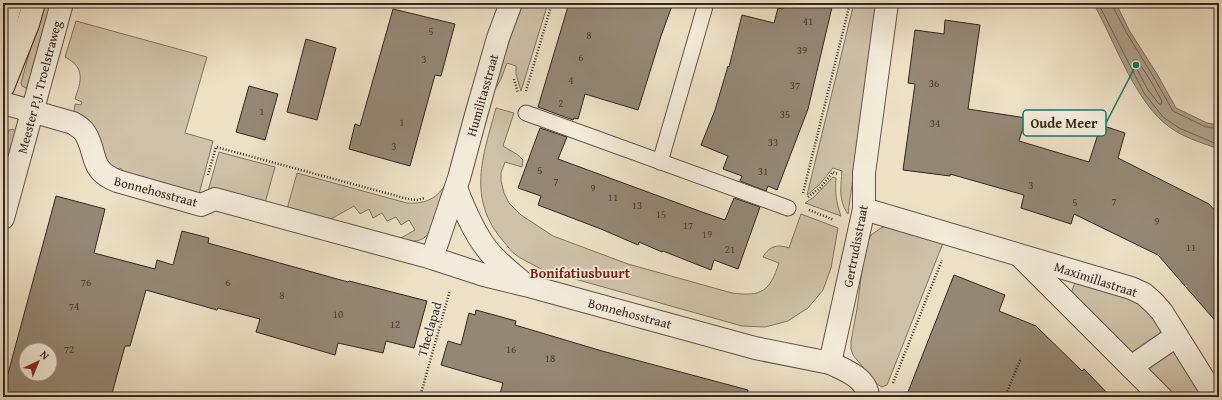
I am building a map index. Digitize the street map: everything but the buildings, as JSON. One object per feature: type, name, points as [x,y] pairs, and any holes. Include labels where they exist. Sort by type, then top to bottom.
[{"type":"street","name":"Meester P.J. Troelstraweg","points":[[3,87],[28,24],[34,3]]},
{"type":"street","name":"Meester P.J. Troelstraweg","points":[[3,218],[62,3]]},
{"type":"street","name":"Humilitasstraat","points":[[456,188],[498,38],[511,3]]},
{"type":"street","name":"Gertrudisstraat","points":[[830,363],[864,209],[864,172],[887,3]]},
{"type":"street","points":[[3,52],[7,12]]},
{"type":"street","name":"Bonnehosstraat","points":[[3,103],[73,123],[85,133],[93,158],[99,169],[108,178],[201,205],[215,199],[432,258],[456,267],[755,348],[830,363]]},
{"type":"street","points":[[432,258],[456,188]]},
{"type":"street","points":[[456,188],[464,208],[487,250],[525,285]]},
{"type":"street","name":"Maximillastraat","points":[[864,209],[1131,288],[1144,294],[1162,312],[1215,397]]},
{"type":"street","name":"Maximillastraat","points":[[1020,256],[1161,397]]},
{"type":"street","points":[[1131,367],[1176,336]]},
{"type":"street","points":[[830,363],[858,378],[868,392],[868,397]]},
{"type":"lane","points":[[660,162],[706,3]]},
{"type":"lane","points":[[7,12],[28,24]]},
{"type":"lane","points":[[526,113],[788,208]]},
{"type":"path","points":[[525,92],[552,3]]},
{"type":"path","points":[[838,178],[838,174],[833,172],[813,195],[802,199],[850,3]]},
{"type":"path","points":[[208,202],[204,193],[216,147],[408,199],[417,200],[428,196]]},
{"type":"path","points":[[893,383],[952,235]]},
{"type":"path","name":"Theclapad","points":[[420,397],[456,267]]},
{"type":"path","points":[[1005,397],[1021,358]]},
{"type":"shaded area","points":[[43,3],[51,3],[26,88],[22,86],[21,83]]},
{"type":"shaded area","points":[[521,3],[548,3],[521,91],[516,74],[516,66],[507,63],[501,79],[493,93]]},
{"type":"shaded area","points":[[854,3],[877,3],[848,214],[841,198],[842,171],[833,168],[819,185],[807,195]]},
{"type":"shaded area","points":[[76,21],[207,57],[185,133],[213,141],[199,194],[125,172],[120,168],[117,170],[111,166],[104,156],[105,154],[102,152],[97,132],[91,122],[81,114],[74,112],[75,104],[81,105],[82,102],[75,99],[79,86],[80,75],[79,70],[72,61],[65,57]]},
{"type":"shaded area","points":[[496,108],[514,113],[503,146],[518,155],[523,160],[522,167],[505,162],[501,173],[504,193],[509,203],[521,215],[553,236],[628,264],[732,293],[751,294],[758,293],[763,290],[772,280],[779,263],[763,257],[771,248],[781,246],[789,248],[801,214],[838,228],[831,268],[823,290],[808,308],[788,321],[765,327],[742,326],[543,270],[522,259],[511,251],[492,226],[485,210],[481,193],[481,177],[486,143]]},
{"type":"shaded area","points":[[13,129],[16,133],[3,179],[3,151],[9,130]]},
{"type":"shaded area","points":[[219,152],[275,167],[265,203],[214,188],[208,191]]},
{"type":"shaded area","points":[[297,173],[407,203],[418,203],[429,200],[438,194],[445,185],[433,224],[427,235],[419,240],[407,241],[399,239],[415,230],[409,220],[401,225],[396,217],[387,221],[382,213],[373,218],[369,209],[360,214],[354,206],[329,220],[287,209]]},
{"type":"shaded area","points":[[833,177],[836,178],[836,197],[841,216],[805,203],[814,197]]},
{"type":"shaded area","points":[[887,226],[943,243],[887,385],[882,387],[877,384],[853,355],[851,341],[857,309],[865,247],[871,235]]},
{"type":"shaded area","points":[[1075,282],[1143,303],[1162,330],[1162,334],[1136,353],[1132,352],[1071,294]]},
{"type":"shaded area","points":[[1172,349],[1206,397],[1173,397],[1149,373],[1147,366]]},
{"type":"water","points":[[1093,3],[1116,3],[1129,30],[1157,74],[1176,108],[1207,123],[1213,124],[1219,120],[1219,149],[1177,132],[1150,108],[1128,74]]},
{"type":"place","name":"Oude Meer","points":[[1136,65]]},
{"type":"district","name":"Bonifatiusbuurt","points":[[580,273]]}]
